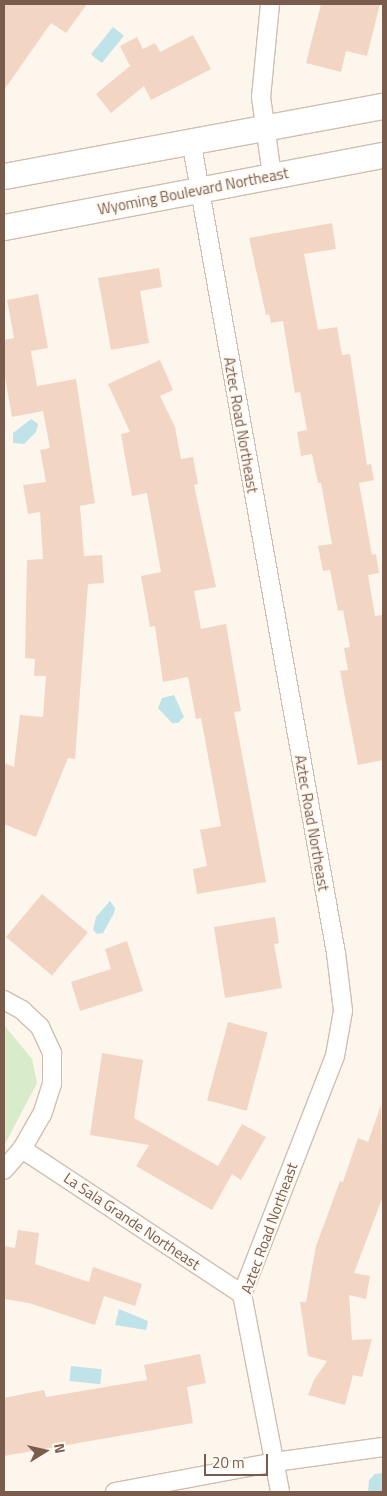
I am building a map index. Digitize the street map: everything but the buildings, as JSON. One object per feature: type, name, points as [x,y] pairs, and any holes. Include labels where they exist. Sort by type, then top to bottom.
[{"type":"main road","points":[[4,176],[383,106]]},
{"type":"main road","name":"Wyoming Boulevard Northeast","points":[[4,227],[383,155]]},
{"type":"street","points":[[270,4],[261,97],[263,127],[272,175]]},
{"type":"street","name":"Aztec Road Northeast","points":[[191,140],[336,953],[343,1011],[336,1056],[242,1294],[280,1492]]},
{"type":"street","points":[[4,1000],[22,1010],[40,1027],[52,1053],[52,1084],[42,1114],[22,1148],[4,1170]]},
{"type":"street","name":"La Sala Grande Northeast","points":[[22,1148],[242,1294]]},
{"type":"street","points":[[115,1492],[275,1462],[383,1448]]},
{"type":"green space","points":[[4,1025],[32,1059],[37,1083],[4,1146]]},
{"type":"water","points":[[113,27],[124,36],[102,63],[91,54]]},
{"type":"water","points":[[31,419],[38,424],[36,432],[24,444],[13,443],[13,433]]},
{"type":"water","points":[[174,695],[184,717],[178,723],[172,723],[158,708],[162,698]]},
{"type":"water","points":[[110,901],[115,908],[114,913],[103,933],[97,934],[93,930],[96,917]]},
{"type":"water","points":[[119,1309],[148,1321],[146,1330],[115,1325]]},
{"type":"water","points":[[71,1366],[102,1369],[100,1384],[69,1381]]},
{"type":"water","points":[[383,1473],[383,1492],[368,1492],[369,1480],[375,1474]]}]
